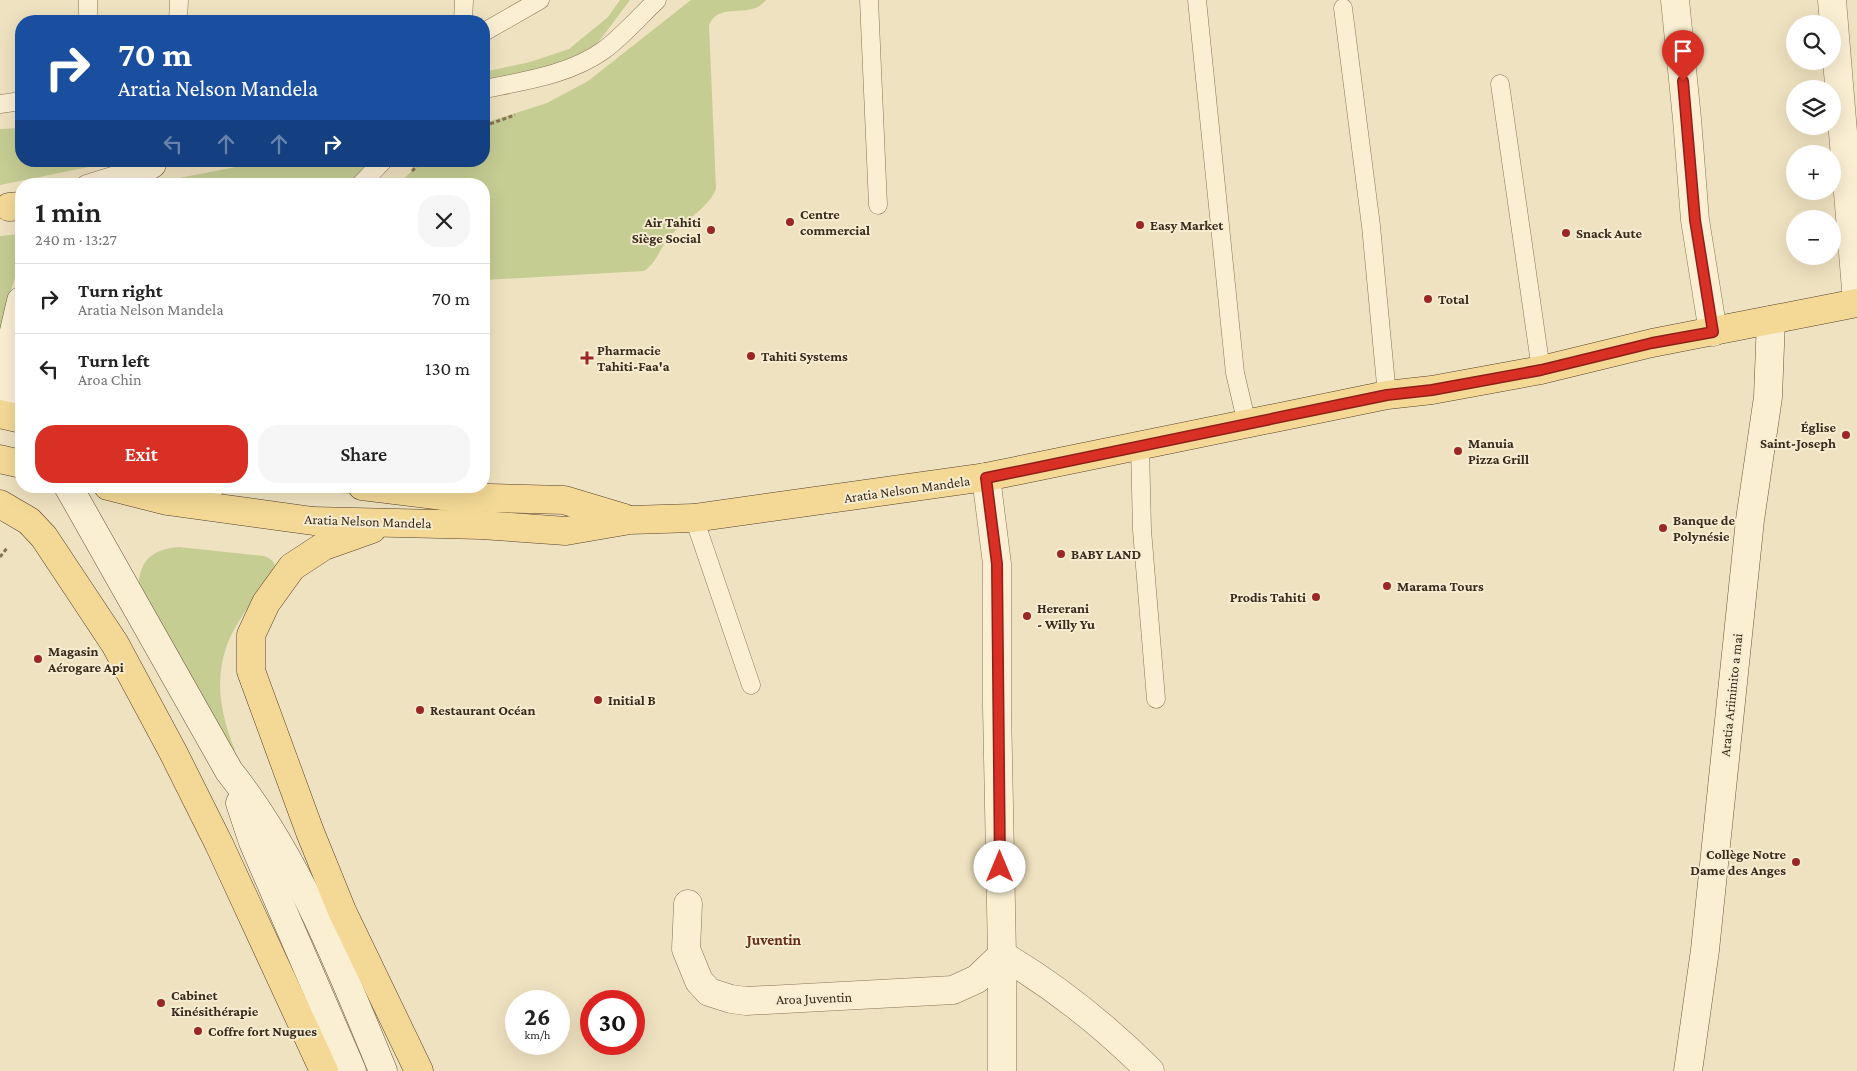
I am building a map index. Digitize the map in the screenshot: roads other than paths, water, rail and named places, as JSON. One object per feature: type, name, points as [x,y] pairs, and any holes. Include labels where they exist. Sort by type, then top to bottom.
[{"type":"main road","name":"Aratia Nelson Mandela","points":[[136,493],[167,501],[313,521],[481,525],[566,531],[630,520],[694,518],[986,478],[1387,395],[1432,390],[1541,370],[1652,343],[1857,302]]},
{"type":"main road","points":[[8,398],[15,409]]},
{"type":"main road","name":"Aratia Nelson Mandela","points":[[464,493],[564,500],[630,520]]},
{"type":"main road","points":[[0,504],[29,521],[44,537],[115,644],[173,752],[219,844],[324,1071]]},
{"type":"main road","points":[[391,523],[324,546],[292,567],[266,602],[252,635],[251,671],[310,832],[342,911],[419,1071]]},
{"type":"street","points":[[1675,0],[1695,220],[1713,332]]},
{"type":"street","points":[[1832,0],[1857,302]]},
{"type":"street","points":[[129,178],[148,167]]},
{"type":"street","name":"Aratia Ariininito a mai","points":[[1688,1071],[1705,950],[1750,520],[1768,397],[1771,320]]},
{"type":"street","points":[[8,398],[11,344],[15,327]]},
{"type":"street","points":[[986,478],[997,564],[1002,1071]]},
{"type":"street","points":[[72,493],[229,771],[249,796],[296,875],[352,995],[383,1071]]},
{"type":"street","points":[[229,771],[253,842],[352,1071]]},
{"type":"street","name":"Aroa Juventin","points":[[688,904],[686,949],[699,980],[709,992],[732,1000],[791,1000],[954,990],[977,979],[1002,955]]},
{"type":"street","points":[[1002,955],[1038,976],[1118,1039],[1150,1071]]},
{"type":"lane","points":[[88,0],[88,15]]},
{"type":"lane","points":[[178,15],[179,0]]},
{"type":"lane","points":[[463,15],[464,0]]},
{"type":"lane","points":[[490,29],[540,0]]},
{"type":"lane","points":[[603,50],[641,0]]},
{"type":"lane","points":[[490,88],[560,72],[603,50],[657,0]]},
{"type":"lane","points":[[869,0],[878,204]]},
{"type":"lane","points":[[1197,0],[1235,373],[1247,424]]},
{"type":"lane","points":[[1343,8],[1371,226],[1387,395]]},
{"type":"lane","points":[[1500,84],[1541,370]]},
{"type":"lane","points":[[0,104],[15,102]]},
{"type":"lane","points":[[105,178],[141,167]]},
{"type":"lane","points":[[367,178],[377,167]]},
{"type":"lane","points":[[1140,446],[1142,530],[1156,699]]},
{"type":"lane","points":[[194,505],[209,493]]},
{"type":"lane","points":[[694,518],[751,685]]},
{"type":"place","name":"Centre commercial","points":[[790,222]]},
{"type":"place","name":"Easy Market","points":[[1140,225]]},
{"type":"place","name":"Air Tahiti Siège Social","points":[[711,230]]},
{"type":"place","name":"Snack Aute","points":[[1566,233]]},
{"type":"place","name":"Total","points":[[1428,299]]},
{"type":"place","name":"Tahiti Systems","points":[[751,356]]},
{"type":"place","name":"Pharmacie Tahiti-Faa'a","points":[[587,358]]},
{"type":"place","name":"Église Saint-Joseph","points":[[1846,435]]},
{"type":"place","name":"Manuia Pizza Grill","points":[[1458,451]]},
{"type":"place","name":"Banque de Polynésie","points":[[1663,528]]},
{"type":"place","name":"BABY LAND","points":[[1061,554]]},
{"type":"place","name":"Marama Tours","points":[[1387,586]]},
{"type":"place","name":"Prodis Tahiti","points":[[1316,597]]},
{"type":"place","name":"Hererani - Willy Yu","points":[[1027,616]]},
{"type":"place","name":"Magasin Aérogare Api","points":[[38,659]]},
{"type":"place","name":"Initial B","points":[[598,700]]},
{"type":"place","name":"Restaurant Océan","points":[[420,710]]},
{"type":"place","name":"Collège Notre Dame des Anges","points":[[1796,862]]},
{"type":"place","name":"Cabinet Kinésithérapie","points":[[161,1003]]},
{"type":"place","name":"Coffre fort Nugues","points":[[198,1031]]},
{"type":"district","name":"Juventin","points":[[774,940]]}]
